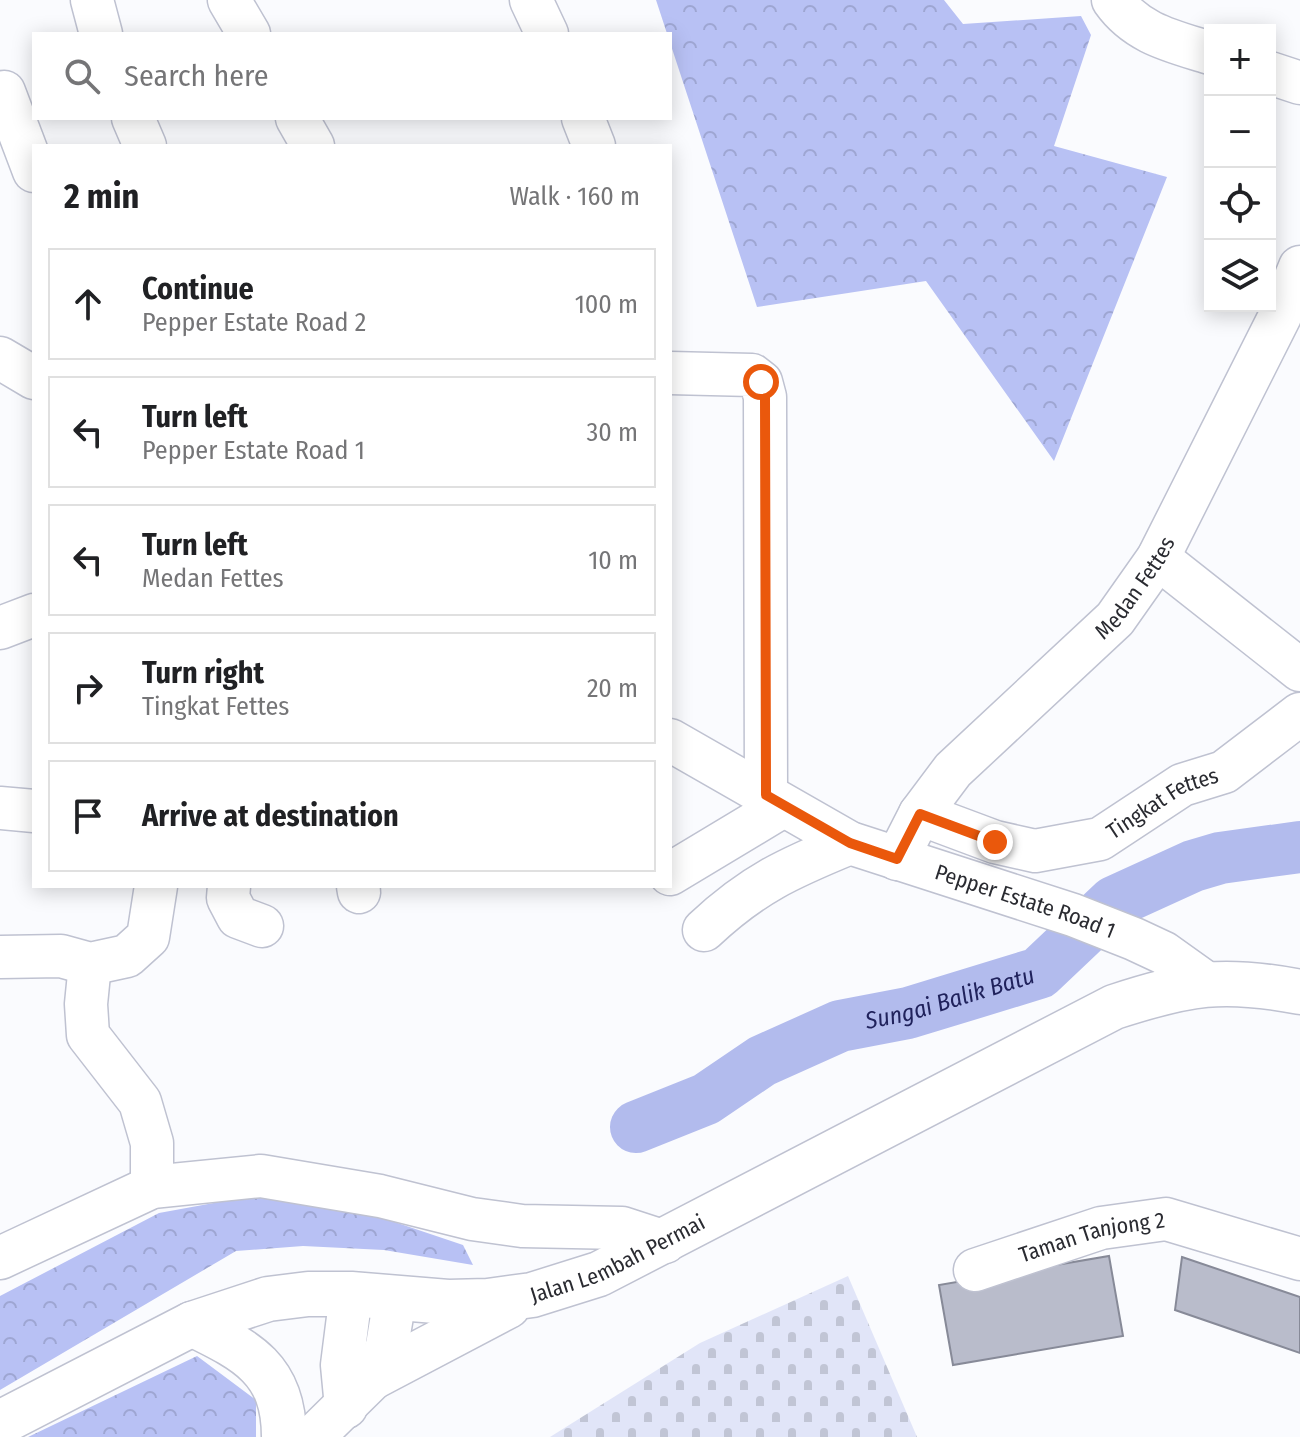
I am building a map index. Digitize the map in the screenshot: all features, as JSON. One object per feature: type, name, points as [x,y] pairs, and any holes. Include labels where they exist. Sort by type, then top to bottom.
[{"type":"main road","name":"Jalan Lembah Permai","points":[[0,1423],[192,1324],[268,1299],[308,1294],[351,1294],[461,1302],[532,1295],[599,1274],[1052,1036],[1156,991],[1228,982],[1300,992]]},
{"type":"main road","points":[[375,1376],[532,1295]]},
{"type":"main road","points":[[192,1324],[236,1346],[262,1365],[275,1385],[284,1437]]},
{"type":"street","points":[[92,0],[100,32]]},
{"type":"street","points":[[229,0],[248,32]]},
{"type":"street","points":[[531,0],[546,32]]},
{"type":"street","points":[[1113,0],[1126,18],[1149,33],[1204,51]]},
{"type":"street","points":[[1276,75],[1300,83]]},
{"type":"street","points":[[4,92],[32,166]]},
{"type":"street","points":[[134,120],[144,144]]},
{"type":"street","points":[[298,120],[312,144]]},
{"type":"street","points":[[584,120],[593,144]]},
{"type":"street","name":"Medan Fettes","points":[[897,859],[920,814],[953,770],[1115,619],[1158,558],[1290,323],[1300,267]]},
{"type":"street","points":[[0,358],[32,377]]},
{"type":"street","points":[[672,373],[752,375],[761,382],[765,397],[775,800],[672,873]]},
{"type":"street","points":[[1158,558],[1300,670]]},
{"type":"street","points":[[0,628],[32,616]]},
{"type":"street","name":"Tingkat Fettes","points":[[920,814],[995,842],[1035,851],[1100,839],[1182,785],[1224,772],[1300,714]]},
{"type":"street","name":"Pepper Estate Road 1","points":[[672,741],[850,843],[1073,915],[1164,953],[1206,983]]},
{"type":"street","points":[[0,808],[32,811]]},
{"type":"street","points":[[704,930],[739,897],[780,871],[850,843]]},
{"type":"street","points":[[0,957],[61,956],[90,964],[127,956],[148,937],[156,888]]},
{"type":"street","points":[[229,888],[228,898],[238,917],[262,926]]},
{"type":"street","points":[[90,964],[86,1004],[88,1035],[140,1102],[152,1143],[152,1187]]},
{"type":"street","points":[[0,1258],[152,1187],[261,1176],[380,1196],[472,1219],[522,1226],[622,1228],[665,1242]]},
{"type":"street","name":"Taman Tanjong 2","points":[[975,1270],[1101,1228],[1166,1219],[1300,1259]]},
{"type":"street","points":[[346,1407],[342,1365],[351,1294]]},
{"type":"street","points":[[313,1437],[375,1376],[387,1346],[395,1298]]},
{"type":"green space","points":[[656,0],[944,0],[963,24],[1081,16],[1091,35],[1054,146],[1167,177],[1054,461],[926,281],[757,307],[672,49],[672,32],[667,32]]},
{"type":"green space","points":[[269,1193],[350,1207],[463,1245],[473,1265],[384,1250],[303,1246],[236,1251],[0,1390],[0,1296],[159,1213]]},
{"type":"green space","points":[[848,1276],[917,1437],[550,1437],[700,1343]]},
{"type":"green space","points":[[197,1356],[256,1400],[256,1437],[28,1437]]},
{"type":"building","points":[[1109,1256],[1123,1336],[953,1365],[939,1285]]},
{"type":"building","points":[[1182,1257],[1300,1297],[1300,1353],[1175,1310]]},
{"type":"waterway","name":"Sungai Balik Batu","points":[[636,1127],[706,1099],[762,1061],[840,1026],[908,1013],[1039,973],[1114,902],[1193,866],[1220,858],[1300,847]]},
{"type":"route","points":[[761,382],[765,397],[766,795],[850,843],[897,859],[920,814],[995,842]]}]
